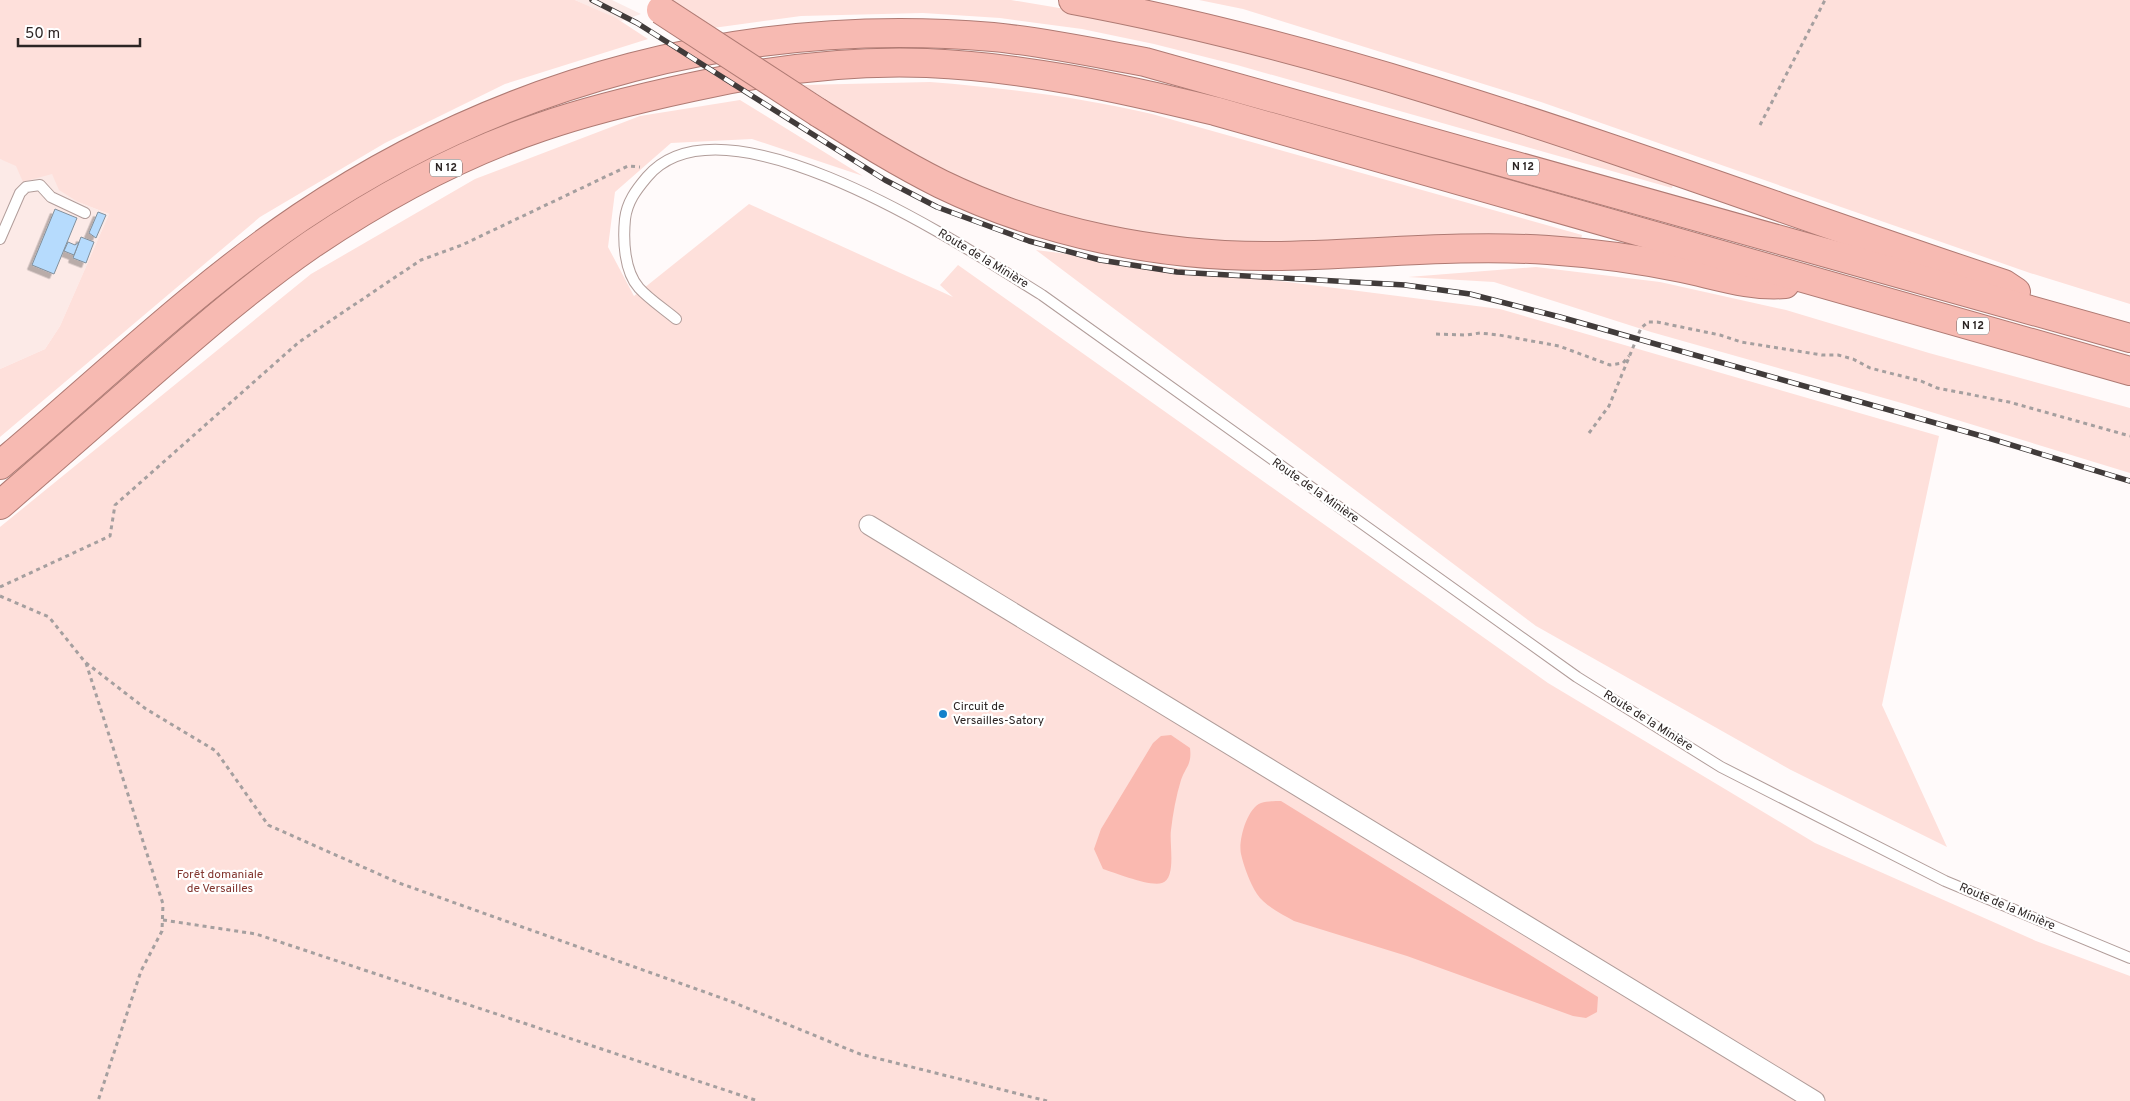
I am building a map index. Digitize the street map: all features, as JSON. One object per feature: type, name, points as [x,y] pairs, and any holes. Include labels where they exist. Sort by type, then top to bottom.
[{"type":"highway","points":[[1072,0],[1135,12],[1245,38],[1405,80],[1589,141],[1860,236],[2004,284],[2048,315]]},
{"type":"highway","points":[[653,5],[901,163],[967,195],[1047,224],[1129,243],[1205,252],[1269,256],[1452,248],[1549,250],[1612,256],[1681,268],[1763,286],[1815,282]]},
{"type":"highway","name":"N 12","points":[[0,465],[175,314],[238,263],[345,189],[414,149],[528,98],[592,78],[665,59],[744,44],[800,36],[869,33],[995,38],[1065,47],[1145,62],[2130,338]]},
{"type":"highway","name":"N 12","points":[[0,505],[199,332],[256,286],[313,244],[371,208],[472,154],[539,127],[604,107],[658,94],[739,77],[803,67],[926,63],[991,67],[1135,91],[1215,111],[2130,371]]},
{"type":"street","points":[[869,525],[1815,1101]]},
{"type":"lane","name":"Route de la Minière","points":[[676,319],[638,287],[628,269],[624,232],[626,206],[656,167],[689,152],[728,148],[775,158],[863,193],[953,240],[1042,295],[1577,677],[1721,767],[1945,881],[2130,958]]},
{"type":"lane","points":[[0,239],[20,193],[26,187],[40,185],[51,197],[85,213]]},
{"type":"path","points":[[1760,126],[1824,0]]},
{"type":"path","points":[[0,587],[110,536],[114,505],[299,342],[421,260],[462,245],[628,166],[656,167]]},
{"type":"path","points":[[1589,433],[1609,406],[1641,328],[1648,322],[1657,322],[1720,335],[1741,342],[1822,355],[1838,355],[1853,359],[1870,368],[1921,381],[1937,388],[2008,402],[2130,436]]},
{"type":"path","points":[[1436,334],[1466,335],[1480,333],[1499,335],[1559,346],[1610,365],[1623,363],[1631,354]]},
{"type":"path","points":[[0,596],[48,617],[85,662],[146,708],[216,751],[268,825],[399,883],[713,995],[860,1054],[1047,1101]]},
{"type":"path","points":[[85,662],[164,904],[162,931],[141,971],[98,1101]]},
{"type":"path","points":[[163,920],[256,934],[758,1101]]},
{"type":"shaded area","points":[[575,0],[612,0],[641,14],[621,21]]},
{"type":"shaded area","points":[[0,159],[52,174],[78,202],[109,214],[60,326],[45,349],[0,369]]},
{"type":"shaded area","points":[[1171,735],[1190,748],[1190,754],[1189,762],[1179,786],[1174,811],[1171,830],[1171,867],[1167,880],[1157,884],[1150,883],[1103,869],[1094,849],[1101,829],[1153,743],[1161,736]]},
{"type":"shaded area","points":[[1268,801],[1281,801],[1598,997],[1597,1012],[1586,1018],[1573,1016],[1407,956],[1294,921],[1274,909],[1264,902],[1254,890],[1240,848],[1245,825],[1256,806]]},
{"type":"green space","points":[[0,0],[575,0],[616,18],[648,39],[505,84],[385,143],[260,217],[0,437],[0,369],[45,349],[60,326],[109,214],[78,202],[59,190],[52,174],[23,182],[16,166],[0,159]]},
{"type":"green space","points":[[665,0],[1011,0],[1107,16],[1297,61],[1674,181],[1672,188],[1237,65],[1154,44],[1082,29],[1000,18],[923,13],[801,16],[713,28]]},
{"type":"green space","points":[[1199,0],[2130,0],[2130,304],[2030,273],[1541,102],[1243,9]]},
{"type":"green space","points":[[930,82],[1042,94],[1152,114],[1582,235],[1581,239],[1546,235],[1490,234],[1308,244],[1194,241],[1097,227],[990,195],[861,128],[843,111],[803,85]]},
{"type":"green space","name":"Forêt domaniale de Versailles","points":[[740,100],[863,176],[752,139],[671,143],[615,192],[608,247],[634,296],[749,204],[953,297],[940,285],[958,265],[1548,683],[1815,843],[2036,941],[2130,976],[2130,1101],[0,1101],[0,527],[311,274],[475,179],[640,116]]},
{"type":"green space","points":[[1036,250],[1500,309],[1939,436],[1882,705],[1947,847],[1791,770],[1536,626]]},
{"type":"green space","points":[[1536,267],[1660,282],[1786,310],[1929,353],[2130,408],[2130,473],[1905,404],[1651,332],[1494,282],[1408,277]]},
{"type":"building","points":[[55,209],[77,218],[54,274],[32,265]]},
{"type":"building","points":[[98,212],[106,215],[96,238],[89,233]]},
{"type":"building","points":[[81,237],[94,242],[86,263],[73,258]]},
{"type":"building","points":[[68,242],[75,245],[79,242],[74,255],[64,251]]},
{"type":"railway","points":[[592,0],[637,23],[885,180],[937,207],[1029,241],[1100,260],[1177,272],[1405,285],[1470,294],[1560,317],[1985,437],[2130,481]]},
{"type":"place","name":"Circuit de Versailles-Satory","points":[[943,714]]}]
